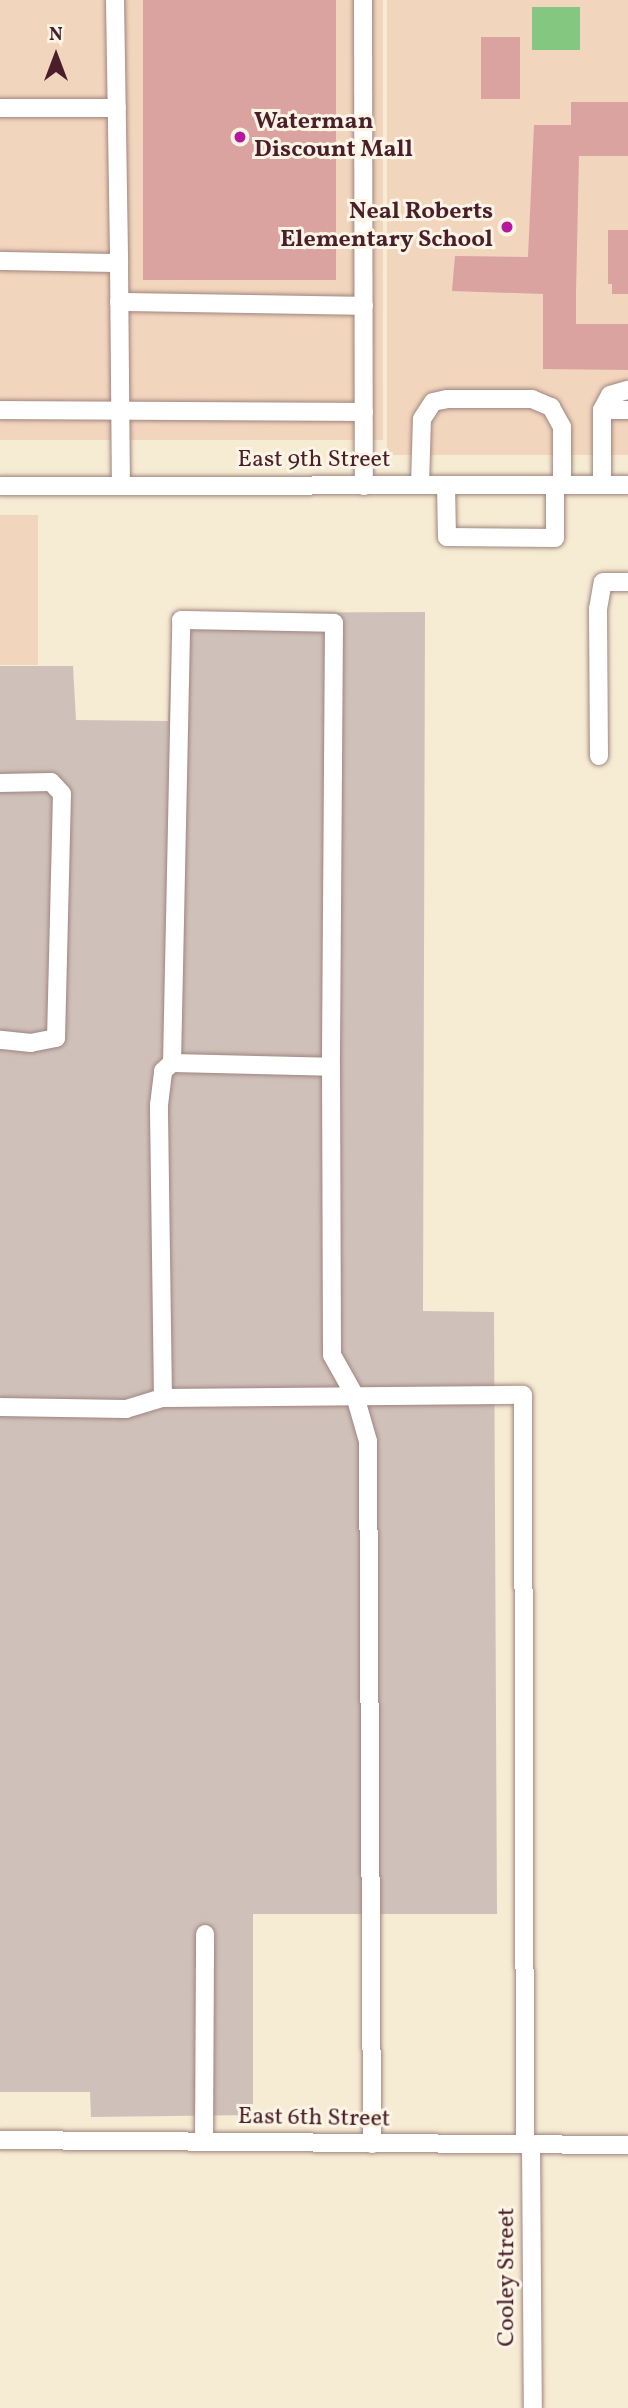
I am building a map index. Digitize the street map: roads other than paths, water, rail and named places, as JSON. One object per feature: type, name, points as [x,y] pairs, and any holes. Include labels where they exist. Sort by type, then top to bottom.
[{"type":"street","points":[[115,0],[121,486]]},
{"type":"street","points":[[363,0],[364,486]]},
{"type":"street","points":[[0,108],[117,108]]},
{"type":"street","points":[[0,261],[119,263]]},
{"type":"street","points":[[119,302],[364,306]]},
{"type":"street","points":[[602,485],[602,410],[610,395],[628,390]]},
{"type":"street","points":[[420,485],[422,419],[433,402],[447,399],[532,399],[551,407],[562,428],[555,538],[447,537],[446,485]]},
{"type":"street","points":[[0,410],[364,412]]},
{"type":"street","points":[[602,410],[628,410]]},
{"type":"street","name":"East 9th Street","points":[[0,486],[628,485]]},
{"type":"street","points":[[599,756],[598,609],[603,582],[628,582]]},
{"type":"street","points":[[172,1063],[181,620],[334,623],[332,1355],[355,1396],[368,1441],[372,2144]]},
{"type":"street","points":[[0,783],[51,782],[62,794],[56,1038],[32,1043],[0,1040]]},
{"type":"street","points":[[163,1398],[159,1105],[163,1071],[172,1063],[331,1067]]},
{"type":"street","name":"Cooley Street","points":[[355,1396],[523,1395],[528,2145],[533,2408]]},
{"type":"street","points":[[0,1407],[126,1409],[163,1398],[355,1396]]},
{"type":"street","points":[[204,2142],[205,1934]]},
{"type":"street","name":"East 6th Street","points":[[0,2140],[628,2145]]},
{"type":"place","name":"Waterman Discount Mall","points":[[240,137]]},
{"type":"place","name":"Neal Roberts Elementary School","points":[[507,227]]}]
